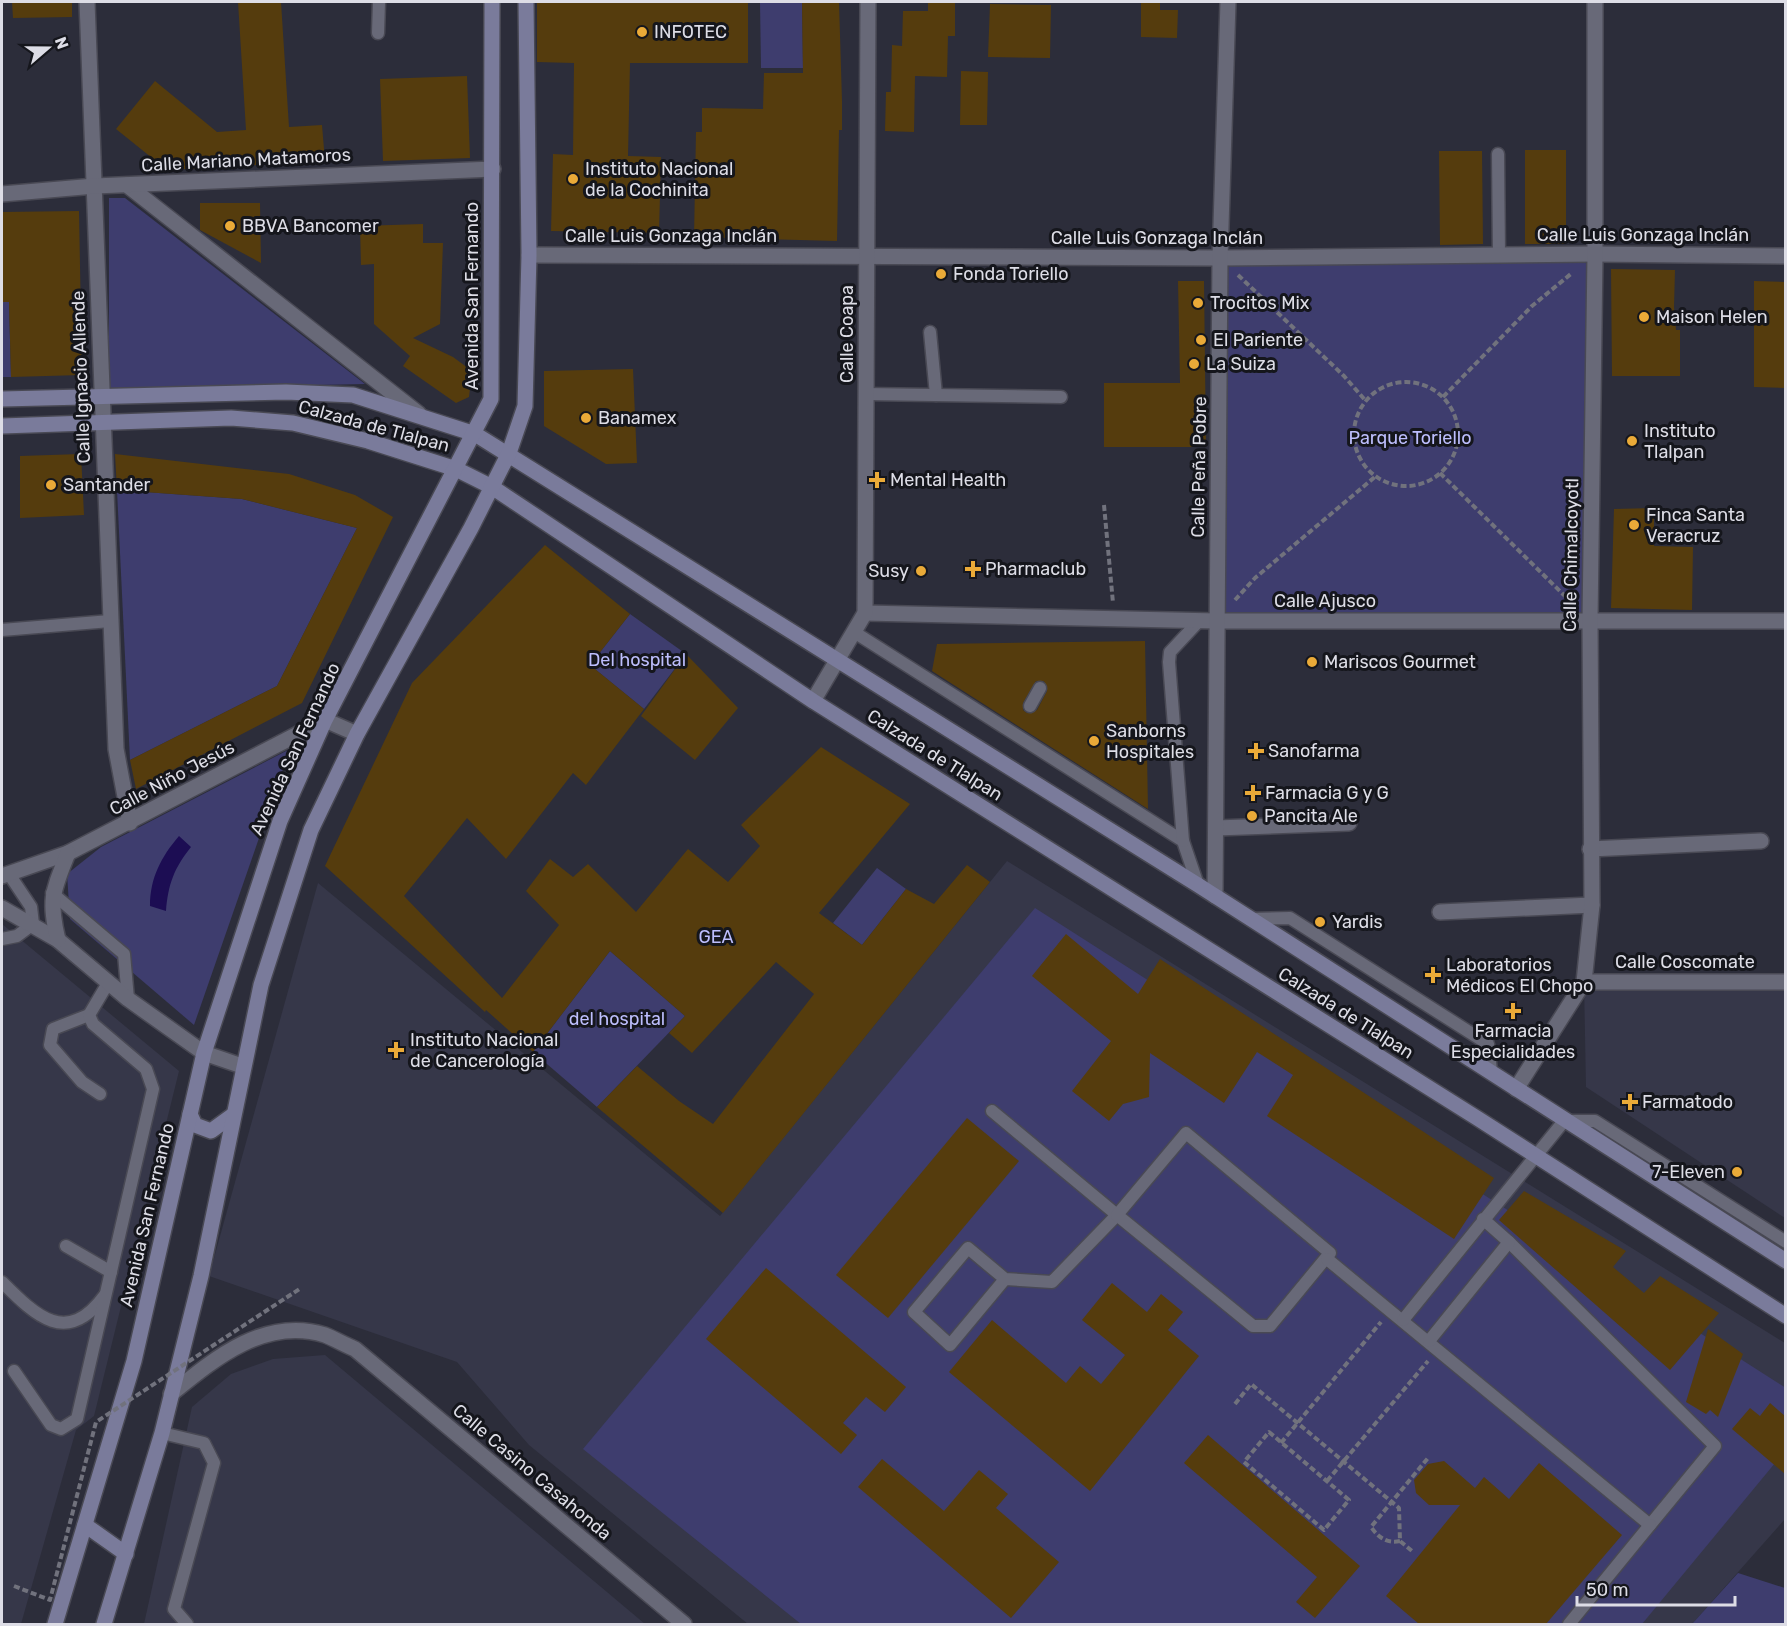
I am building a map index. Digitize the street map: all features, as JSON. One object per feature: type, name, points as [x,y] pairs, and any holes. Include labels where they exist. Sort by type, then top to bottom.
[{"type":"main road","name":"Avenida San Fernando","points":[[55,1624],[134,1361],[204,1053],[280,821],[325,720],[475,434],[491,399],[492,2]]},
{"type":"main road","points":[[104,1624],[162,1433],[201,1276],[242,1066],[261,985],[311,830],[357,734],[492,487],[509,453],[525,406],[529,255],[526,2]]},
{"type":"main road","name":"Calzada de Tlalpan","points":[[2,399],[286,392],[353,395],[419,414],[475,434],[509,453],[1198,885],[1785,1261]]},
{"type":"main road","name":"Calzada de Tlalpan","points":[[2,426],[231,418],[292,423],[368,441],[456,468],[492,487],[813,701],[1536,1156],[1785,1316]]},
{"type":"main road","points":[[190,1114],[195,1125],[211,1131],[221,1126],[233,1115]]},
{"type":"main road","points":[[85,1525],[126,1554]]},
{"type":"street","name":"Calle Ignacio Allende","points":[[87,2],[116,749],[130,823]]},
{"type":"street","name":"Calle Coapa","points":[[813,701],[865,613],[868,2]]},
{"type":"street","name":"Calle Peña Pobre","points":[[1215,896],[1220,258],[1228,2]]},
{"type":"street","name":"Calle Chimalcoyotl","points":[[1516,1089],[1584,982],[1592,904],[1590,621],[1595,254],[1595,2]]},
{"type":"street","name":"Calle Mariano Matamoros","points":[[2,194],[95,186],[493,169]]},
{"type":"street","points":[[127,185],[419,414]]},
{"type":"street","name":"Calle Luis Gonzaga Inclán","points":[[529,255],[1220,258],[1595,254],[1785,256]]},
{"type":"street","name":"Calle Ajusco","points":[[865,613],[1199,621],[1785,621]]},
{"type":"street","points":[[325,720],[357,734]]},
{"type":"street","name":"Calle Niño Jesús","points":[[5,875],[68,853],[130,823],[325,720]]},
{"type":"street","points":[[1216,828],[1349,824]]},
{"type":"street","points":[[1590,849],[1761,841]]},
{"type":"street","points":[[58,940],[51,911],[52,893],[68,853]]},
{"type":"street","points":[[1440,912],[1592,904]]},
{"type":"street","points":[[2,908],[58,940],[128,999],[204,1053],[242,1066]]},
{"type":"street","name":"Calle Coscomate","points":[[1584,982],[1785,982]]},
{"type":"street","name":"Calle Casino Casahonda","points":[[171,1394],[215,1358],[262,1334],[294,1330],[324,1335],[355,1349],[684,1624]]},
{"type":"lane","points":[[378,33],[379,2]]},
{"type":"lane","points":[[1498,154],[1499,255]]},
{"type":"lane","points":[[930,332],[936,395]]},
{"type":"lane","points":[[866,394],[1061,397]]},
{"type":"lane","points":[[2,630],[110,621]]},
{"type":"lane","points":[[1198,885],[1183,841],[1169,662],[1170,652],[1199,621]]},
{"type":"lane","points":[[854,632],[1183,841]]},
{"type":"lane","points":[[1030,706],[1040,688]]},
{"type":"lane","points":[[2,939],[17,936],[33,924],[31,907],[5,875]]},
{"type":"lane","points":[[52,893],[124,954],[128,999]]},
{"type":"lane","points":[[1250,919],[1290,918],[1488,1044],[1491,1071]]},
{"type":"lane","points":[[100,1094],[82,1082],[50,1045],[52,1029],[89,1015],[95,1001],[108,983]]},
{"type":"lane","points":[[14,1371],[51,1425],[61,1429],[70,1425],[80,1414],[153,1089],[146,1069],[93,1024],[89,1015]]},
{"type":"lane","points":[[992,1111],[1118,1215],[1253,1326],[1270,1326],[1330,1253],[1186,1132],[1118,1215],[1052,1282],[1005,1280],[968,1248],[914,1312],[950,1345],[1005,1280]]},
{"type":"lane","points":[[1402,1320],[1564,1120],[1595,1121],[1785,1242]]},
{"type":"lane","points":[[1483,1219],[1715,1446],[1569,1624]]},
{"type":"lane","points":[[1434,1345],[1509,1242]]},
{"type":"lane","points":[[66,1246],[111,1272]]},
{"type":"lane","points":[[1327,1259],[1650,1525]]},
{"type":"lane","points":[[2,1282],[33,1313],[54,1323],[69,1324],[83,1318],[107,1292]]},
{"type":"lane","points":[[162,1433],[204,1443],[214,1463],[171,1624]]},
{"type":"lane","points":[[174,1609],[186,1624]]},
{"type":"path","points":[[1443,397],[1533,306],[1595,254]]},
{"type":"path","points":[[1220,258],[1344,376],[1365,400]]},
{"type":"path","points":[[1412,381],[1429,386],[1443,397],[1453,411],[1458,428],[1457,445],[1451,460],[1440,473],[1425,482],[1408,486],[1392,484],[1376,476],[1364,465],[1356,450],[1354,432],[1357,416],[1365,400],[1387,386],[1412,381]]},
{"type":"path","points":[[1440,473],[1590,621]]},
{"type":"path","points":[[1217,621],[1255,578],[1376,476]]},
{"type":"path","points":[[1104,506],[1114,619]]},
{"type":"path","points":[[14,1586],[50,1600],[96,1422],[301,1288]]},
{"type":"path","points":[[1281,1443],[1391,1310]]},
{"type":"path","points":[[1327,1481],[1434,1345]]},
{"type":"path","points":[[1235,1404],[1251,1384],[1298,1423],[1401,1512],[1400,1541]]},
{"type":"path","points":[[1269,1432],[1327,1481],[1349,1500],[1324,1530],[1244,1462],[1269,1432]]},
{"type":"path","points":[[1400,1541],[1391,1543],[1371,1527],[1428,1458]]},
{"type":"path","points":[[1400,1541],[1412,1551]]},
{"type":"shaded area","points":[[179,836],[191,847],[173,877],[166,911],[150,906],[152,886],[162,860]]},
{"type":"shaded area","points":[[1007,861],[1785,1343],[1785,1519],[1692,1624],[748,1624],[529,1445],[457,1362],[209,1276],[318,883],[720,1216]]},
{"type":"shaded area","points":[[2,924],[179,1071],[94,1416],[76,1430],[21,1624],[2,1624]]},
{"type":"shaded area","points":[[1584,982],[1785,982],[1785,1218],[1586,1087]]},
{"type":"shaded area","points":[[325,1355],[645,1624],[144,1624],[192,1407],[231,1374],[273,1359]]},
{"type":"green space","points":[[760,2],[802,2],[803,68],[761,68]]},
{"type":"green space","points":[[109,198],[125,198],[365,384],[109,389]]},
{"type":"green space","name":"Parque Toriello","points":[[1595,254],[1590,621],[1217,621],[1220,258]]},
{"type":"green space","points":[[2,302],[9,302],[11,377],[2,377]]},
{"type":"green space","points":[[117,490],[242,499],[357,528],[277,686],[130,760]]},
{"type":"green space","name":"Del hospital","points":[[630,614],[686,654],[644,709],[590,665]]},
{"type":"green space","points":[[290,749],[194,1025],[70,919],[67,874],[101,847]]},
{"type":"green space","points":[[877,868],[906,889],[862,945],[833,923]]},
{"type":"green space","points":[[1035,908],[1786,1388],[1785,1451],[1642,1624],[801,1624],[583,1449]]},
{"type":"green space","name":"del hospital","points":[[610,951],[685,1016],[597,1107],[533,1052]]},
{"type":"green space","points":[[1738,1573],[1785,1588],[1785,1624],[1692,1624]]},
{"type":"building","points":[[12,2],[72,2],[72,17],[13,18]]},
{"type":"building","points":[[238,2],[281,2],[289,127],[322,125],[325,161],[167,170],[116,129],[155,81],[217,132],[246,130]]},
{"type":"building","points":[[537,2],[748,2],[748,63],[630,63],[628,156],[661,157],[659,233],[551,231],[553,154],[573,155],[574,63],[537,62]]},
{"type":"building","points":[[802,2],[839,2],[842,130],[839,130],[837,241],[694,237],[696,132],[702,132],[702,108],[763,109],[764,73],[803,73]]},
{"type":"building","points":[[928,2],[955,2],[955,36],[948,36],[947,77],[915,76],[914,132],[885,131],[886,92],[891,92],[892,45],[902,46],[903,11],[928,11]]},
{"type":"building","points":[[1141,2],[1160,2],[1160,10],[1178,10],[1177,38],[1141,37]]},
{"type":"building","points":[[990,4],[1051,5],[1050,58],[988,57]]},
{"type":"building","points":[[961,71],[988,72],[987,125],[960,125]]},
{"type":"building","points":[[467,76],[470,158],[383,161],[380,79]]},
{"type":"building","points":[[1525,150],[1566,150],[1566,244],[1525,244]]},
{"type":"building","points":[[1439,151],[1482,151],[1483,244],[1440,245]]},
{"type":"building","points":[[200,203],[260,203],[261,263],[200,230]]},
{"type":"building","points":[[79,211],[82,375],[11,377],[9,302],[2,302],[2,212]]},
{"type":"building","points":[[423,224],[423,243],[443,243],[440,324],[413,338],[453,357],[472,371],[469,397],[456,403],[403,366],[410,356],[374,324],[374,264],[361,265],[360,226]]},
{"type":"building","points":[[1611,269],[1675,270],[1674,307],[1676,330],[1680,330],[1680,376],[1612,376]]},
{"type":"building","points":[[1178,281],[1204,281],[1206,447],[1104,447],[1104,383],[1180,383]]},
{"type":"building","points":[[1754,281],[1785,282],[1785,388],[1754,387]]},
{"type":"building","points":[[633,369],[637,463],[606,464],[544,426],[544,371]]},
{"type":"building","name":"Santander","points":[[81,454],[84,515],[20,518],[20,456]]},
{"type":"building","points":[[115,454],[289,474],[355,495],[393,517],[302,703],[136,789],[130,760],[277,686],[357,528],[242,499],[117,490]]},
{"type":"building","points":[[1654,508],[1654,546],[1693,547],[1692,610],[1611,608],[1614,509]]},
{"type":"building","points":[[545,545],[630,614],[590,665],[644,709],[586,785],[573,773],[506,859],[467,818],[404,896],[502,998],[559,925],[526,891],[550,859],[573,877],[588,864],[636,912],[688,849],[728,882],[760,846],[741,825],[821,747],[910,804],[819,913],[862,945],[906,889],[934,904],[967,865],[990,882],[723,1213],[597,1107],[637,1066],[679,1101],[713,1124],[814,994],[776,962],[692,1053],[669,1033],[685,1016],[610,951],[533,1052],[486,1010],[485,1012],[325,866],[412,683]]},
{"type":"building","name":"Sanborns Hospitales","points":[[1145,641],[1148,809],[932,671],[937,644]],"holes":[[[1036,681],[1044,681],[1047,691],[1037,710],[1027,713],[1023,710],[1023,703]]]},
{"type":"building","points":[[686,654],[738,708],[695,760],[641,716]]},
{"type":"building","points":[[1066,934],[1138,994],[1160,959],[1494,1178],[1454,1239],[1267,1116],[1293,1075],[1257,1052],[1224,1103],[1150,1053],[1149,1097],[1123,1104],[1109,1121],[1072,1091],[1111,1041],[1032,976]]},
{"type":"building","points":[[967,1118],[1019,1161],[888,1318],[836,1275]]},
{"type":"building","points":[[1524,1191],[1626,1251],[1613,1267],[1644,1293],[1660,1276],[1719,1313],[1670,1370],[1499,1220]]},
{"type":"building","points":[[766,1268],[906,1387],[885,1412],[866,1397],[843,1423],[857,1435],[841,1454],[706,1339]]},
{"type":"building","points":[[1112,1283],[1147,1312],[1161,1294],[1183,1312],[1168,1330],[1199,1356],[1090,1491],[949,1372],[992,1320],[1066,1383],[1080,1366],[1101,1384],[1125,1355],[1082,1320]]},
{"type":"building","points":[[1708,1329],[1743,1354],[1718,1417],[1710,1410],[1706,1414],[1686,1402]]},
{"type":"building","points":[[1770,1403],[1785,1416],[1785,1474],[1732,1429],[1750,1408],[1760,1416]]},
{"type":"building","points":[[1208,1435],[1360,1566],[1315,1618],[1296,1602],[1317,1577],[1184,1463]]},
{"type":"building","points":[[882,1459],[944,1511],[979,1470],[1008,1494],[996,1508],[1059,1562],[1011,1618],[858,1487]]},
{"type":"building","points":[[1444,1461],[1475,1488],[1484,1477],[1509,1499],[1539,1463],[1622,1535],[1546,1624],[1419,1624],[1386,1596],[1460,1505],[1429,1505],[1416,1493],[1414,1480],[1428,1464]]},
{"type":"place","name":"INFOTEC","points":[[642,32]]},
{"type":"place","name":"Instituto Nacional de la Cochinita","points":[[573,179]]},
{"type":"place","name":"BBVA Bancomer","points":[[230,226]]},
{"type":"place","name":"Fonda Toriello","points":[[941,274]]},
{"type":"place","name":"Trocitos Mix","points":[[1198,303]]},
{"type":"place","name":"Maison Helen","points":[[1644,317]]},
{"type":"place","name":"El Pariente","points":[[1201,340]]},
{"type":"place","name":"La Suiza","points":[[1194,364]]},
{"type":"place","name":"Banamex","points":[[586,418]]},
{"type":"place","name":"Instituto Tlalpan","points":[[1632,441]]},
{"type":"place","name":"Mental Health","points":[[877,480]]},
{"type":"place","name":"Santander","points":[[51,485]]},
{"type":"place","name":"Finca Santa Veracruz","points":[[1634,525]]},
{"type":"place","name":"Pharmaclub","points":[[973,569]]},
{"type":"place","name":"Susy","points":[[921,571]]},
{"type":"place","name":"Mariscos Gourmet","points":[[1312,662]]},
{"type":"place","name":"Sanborns Hospitales","points":[[1094,741]]},
{"type":"place","name":"Sanofarma","points":[[1256,751]]},
{"type":"place","name":"Farmacia G y G","points":[[1253,793]]},
{"type":"place","name":"Pancita Ale","points":[[1252,816]]},
{"type":"place","name":"Yardis","points":[[1320,922]]},
{"type":"place","name":"Laboratorios Médicos El Chopo","points":[[1433,975]]},
{"type":"place","name":"Farmacia Especialidades","points":[[1513,1011]]},
{"type":"place","name":"Instituto Nacional de Cancerología","points":[[396,1050]]},
{"type":"place","name":"Farmatodo","points":[[1630,1102]]},
{"type":"place","name":"7-Eleven","points":[[1737,1172]]},
{"type":"park label","name":"GEA","points":[[716,937]]}]
